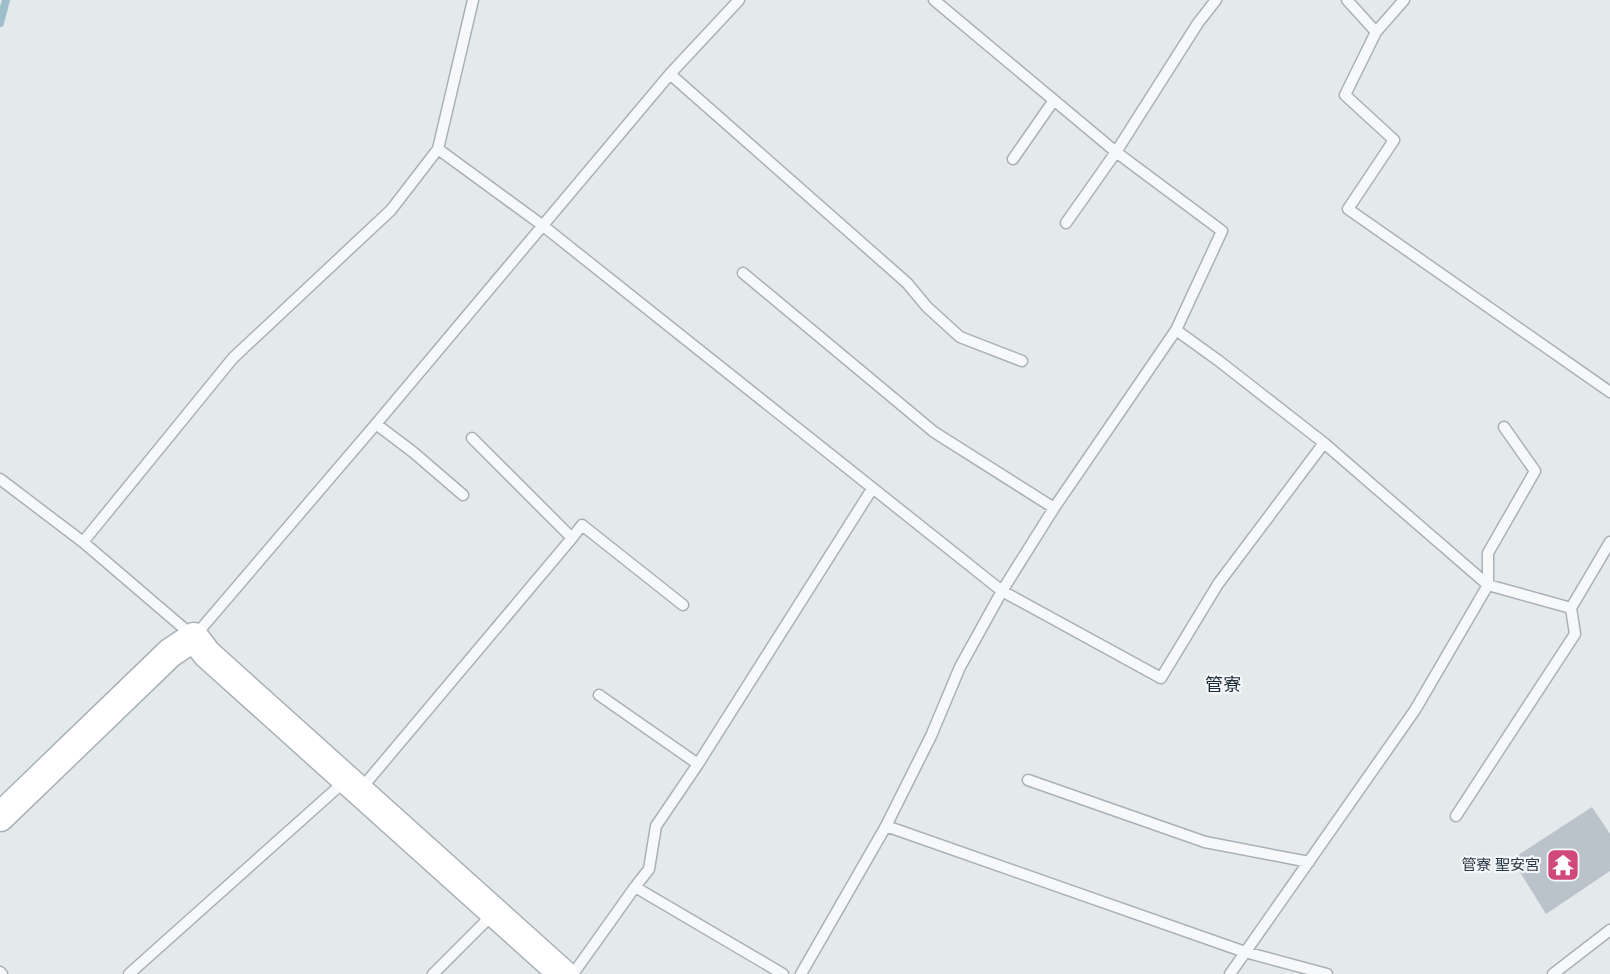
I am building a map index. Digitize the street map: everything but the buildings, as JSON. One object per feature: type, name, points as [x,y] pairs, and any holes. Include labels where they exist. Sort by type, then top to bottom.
[{"type":"street","points":[[0,817],[170,653],[194,638],[207,654],[563,974]]},
{"type":"lane","points":[[83,542],[233,358],[391,210],[438,149],[473,0]]},
{"type":"lane","points":[[0,479],[83,542],[194,638],[670,74],[739,0]]},
{"type":"lane","points":[[801,974],[886,826],[931,736],[960,667],[1002,591],[1054,508],[1176,330],[1222,231],[1116,152],[934,0]]},
{"type":"lane","points":[[1066,223],[1116,152],[1198,23],[1216,0]]},
{"type":"lane","points":[[1347,0],[1376,32]]},
{"type":"lane","points":[[1404,0],[1376,32],[1345,94],[1394,140],[1348,209],[1610,392]]},
{"type":"lane","points":[[670,74],[907,283],[927,307],[960,337],[1022,361]]},
{"type":"lane","points":[[1013,159],[1054,100]]},
{"type":"lane","points":[[438,149],[542,225],[1002,591],[1161,678],[1218,584],[1324,443]]},
{"type":"lane","points":[[743,273],[934,432],[1054,508]]},
{"type":"lane","points":[[1176,330],[1324,443],[1488,585],[1571,608]]},
{"type":"lane","points":[[376,424],[463,495]]},
{"type":"lane","points":[[1230,974],[1415,710],[1488,585],[1488,553],[1534,471],[1504,427]]},
{"type":"lane","points":[[472,438],[572,538]]},
{"type":"lane","points":[[573,974],[649,869],[656,826],[698,764],[872,489]]},
{"type":"lane","points":[[129,974],[354,785],[582,525],[683,606]]},
{"type":"lane","points":[[1456,816],[1575,634],[1571,608],[1610,542]]},
{"type":"lane","points":[[599,695],[698,764]]},
{"type":"lane","points":[[1028,780],[1205,842],[1309,862]]},
{"type":"lane","points":[[886,826],[1245,952],[1328,974]]},
{"type":"lane","points":[[635,887],[783,974]]},
{"type":"lane","points":[[433,974],[494,913]]},
{"type":"lane","points":[[1553,974],[1610,930]]},
{"type":"waterway","points":[[0,23],[6,0]]},
{"type":"place","name":"管寮 聖安宮","points":[[1563,865]]},
{"type":"district","name":"管寮","points":[[1223,685]]}]
